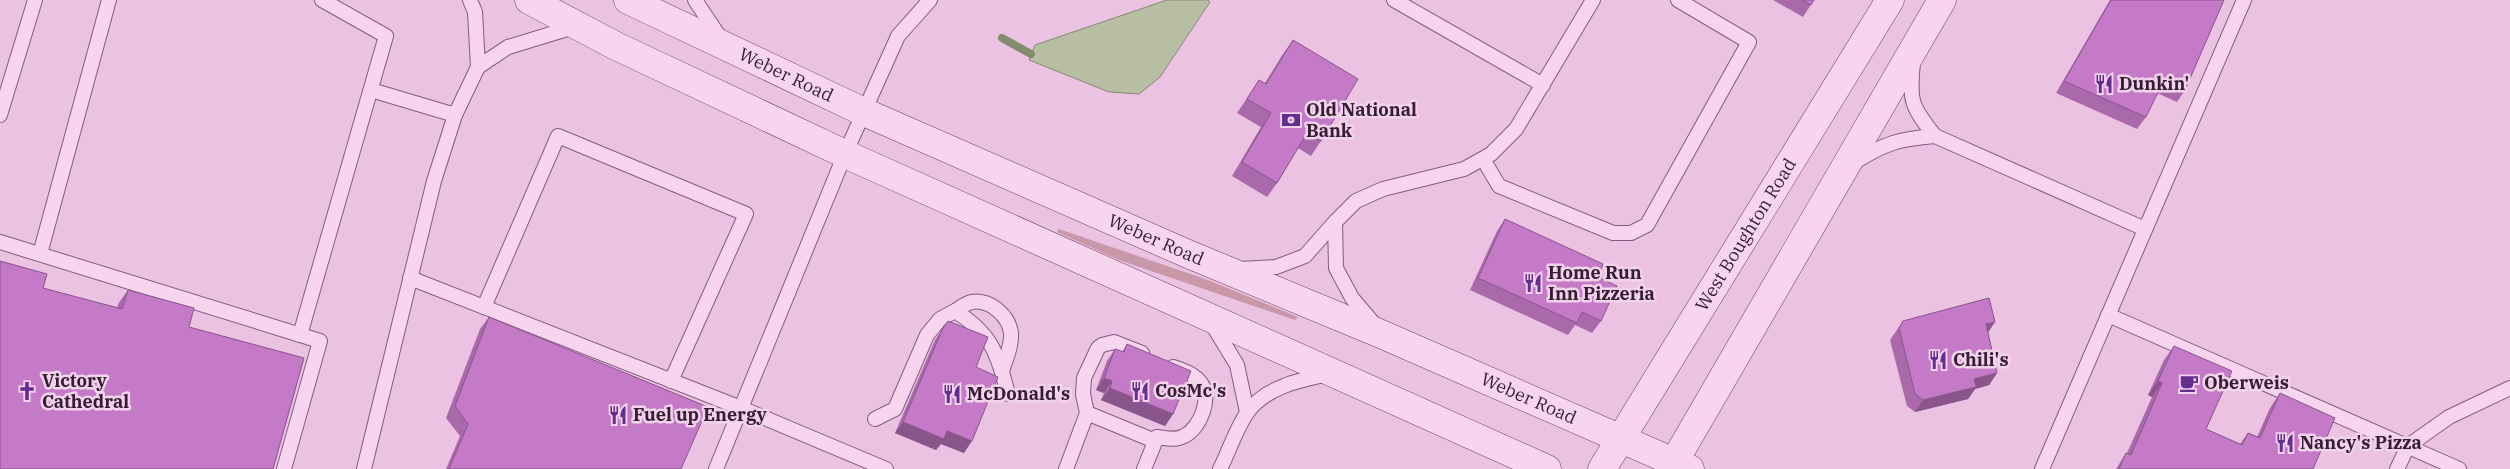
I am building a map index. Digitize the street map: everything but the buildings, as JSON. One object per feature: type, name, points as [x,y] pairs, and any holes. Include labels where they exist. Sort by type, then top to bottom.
[{"type":"main road","points":[[529,0],[578,26],[845,154],[1547,469]]},
{"type":"main road","name":"Weber Road","points":[[628,0],[864,112],[1382,334],[1678,467]]},
{"type":"main road","name":"West Boughton Road","points":[[1602,469],[1890,0]]},
{"type":"main road","points":[[1678,467],[1942,0]]},
{"type":"lane","points":[[0,115],[35,0]]},
{"type":"lane","points":[[40,254],[109,0]]},
{"type":"lane","points":[[300,335],[386,36],[322,0]]},
{"type":"lane","points":[[470,0],[475,12],[478,68]]},
{"type":"lane","points":[[695,0],[727,48]]},
{"type":"lane","points":[[716,469],[845,154],[898,36],[930,0]]},
{"type":"lane","points":[[1394,0],[1542,86]]},
{"type":"lane","points":[[1229,270],[1276,267],[1304,256],[1356,201],[1383,188],[1464,169],[1491,154],[1516,129],[1594,0]]},
{"type":"lane","points":[[1483,159],[1498,186],[1613,233],[1631,233],[1647,225],[1749,42],[1678,0]]},
{"type":"lane","points":[[2042,469],[2244,0]]},
{"type":"lane","points":[[364,469],[434,181],[455,115],[478,68],[508,47],[578,26]]},
{"type":"lane","points":[[1915,46],[1910,91],[1918,114],[1935,136],[2145,228]]},
{"type":"lane","points":[[371,90],[455,115]]},
{"type":"lane","points":[[484,307],[558,136],[746,214],[671,381]]},
{"type":"lane","points":[[1848,167],[1880,146],[1903,139],[1935,136]]},
{"type":"lane","points":[[1336,222],[1336,268],[1352,298],[1382,334]]},
{"type":"lane","points":[[0,242],[320,341],[284,469]]},
{"type":"lane","points":[[410,278],[741,408],[886,469]]},
{"type":"lane","points":[[875,419],[895,409],[927,335],[940,319],[972,302],[991,305],[1003,316],[1008,324],[1011,340],[1002,370]]},
{"type":"lane","points":[[955,311],[974,324],[990,340],[1002,370],[1008,394]]},
{"type":"lane","points":[[1205,315],[1230,350],[1237,364],[1247,412]]},
{"type":"lane","points":[[2108,315],[2459,469]]},
{"type":"lane","points":[[1066,469],[1087,413],[1082,385],[1094,355],[1102,344],[1114,342],[1190,374],[1204,388],[1205,401],[1199,419],[1191,431],[1177,438],[1157,437],[1144,469]]},
{"type":"lane","points":[[1220,469],[1247,412],[1268,394],[1294,381],[1335,373]]},
{"type":"lane","points":[[2397,469],[2408,446],[2449,417],[2510,388]]},
{"type":"lane","points":[[1087,413],[1155,440]]},
{"type":"shaded area","points":[[1167,0],[1208,0],[1210,2],[1160,77],[1139,94],[1109,92],[1029,60],[1035,45]]},
{"type":"shaded area","points":[[1059,229],[1208,280],[1298,317],[1295,320],[1119,260],[1057,232]]},
{"type":"waterway","points":[[1002,38],[1031,54]]},
{"type":"place","name":"Dunkin'","points":[[2104,84]]},
{"type":"place","name":"Old National Bank","points":[[1291,120]]},
{"type":"place","name":"Home Run Inn Pizzeria","points":[[1533,283]]},
{"type":"place","name":"Chili's","points":[[1938,360]]},
{"type":"place","name":"Oberweis","points":[[2189,383]]},
{"type":"place","name":"Victory Cathedral","points":[[27,391]]},
{"type":"place","name":"CosMc's","points":[[1140,391]]},
{"type":"place","name":"McDonald's","points":[[952,394]]},
{"type":"place","name":"Fuel up Energy","points":[[618,415]]},
{"type":"place","name":"Nancy's Pizza","points":[[2285,443]]}]
